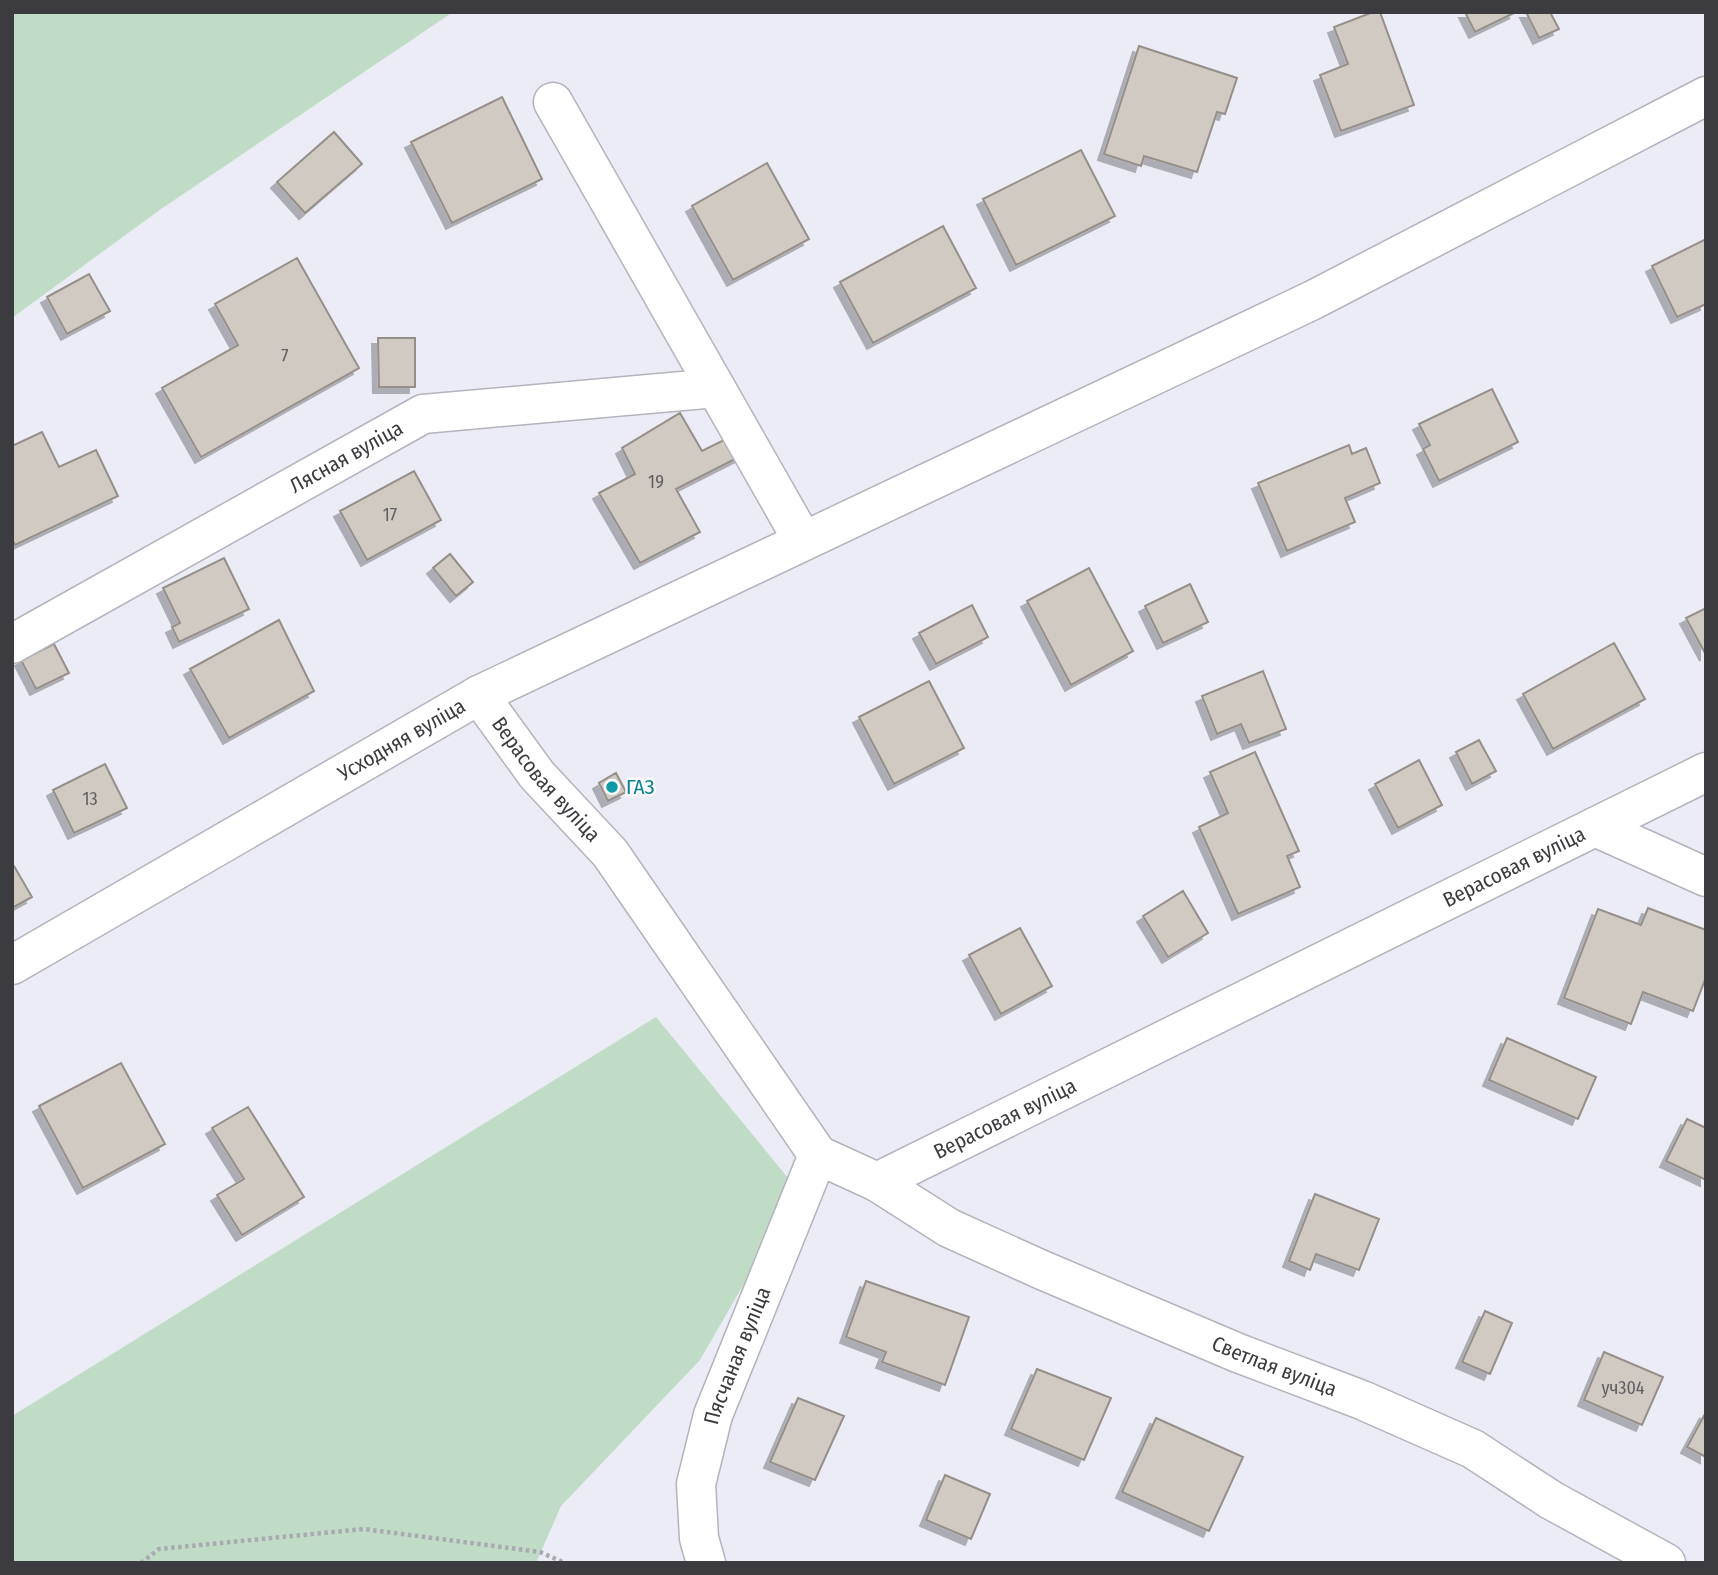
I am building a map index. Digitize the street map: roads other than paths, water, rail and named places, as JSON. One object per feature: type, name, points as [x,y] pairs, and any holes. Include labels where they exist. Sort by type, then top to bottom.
[{"type":"street","name":"Усходняя вуліца","points":[[12,965],[479,695],[1313,300],[1706,96]]},
{"type":"street","points":[[553,102],[803,541]]},
{"type":"street","name":"Лясная вуліца","points":[[12,644],[423,414],[716,388]]},
{"type":"street","name":"Верасовая вуліца","points":[[479,695],[537,775],[610,853],[818,1155]]},
{"type":"street","name":"Верасовая вуліца","points":[[877,1182],[1706,772]]},
{"type":"street","points":[[1595,828],[1706,877]]},
{"type":"street","points":[[818,1155],[877,1182]]},
{"type":"street","name":"Пясчаная вуліца","points":[[706,1563],[699,1538],[696,1485],[713,1415],[818,1155]]},
{"type":"street","name":"Светлая вуліца","points":[[877,1182],[949,1228],[1030,1265],[1238,1353],[1362,1400],[1473,1449],[1551,1500],[1666,1563]]},
{"type":"place","name":"ГАЗ","points":[[612,787]]}]
